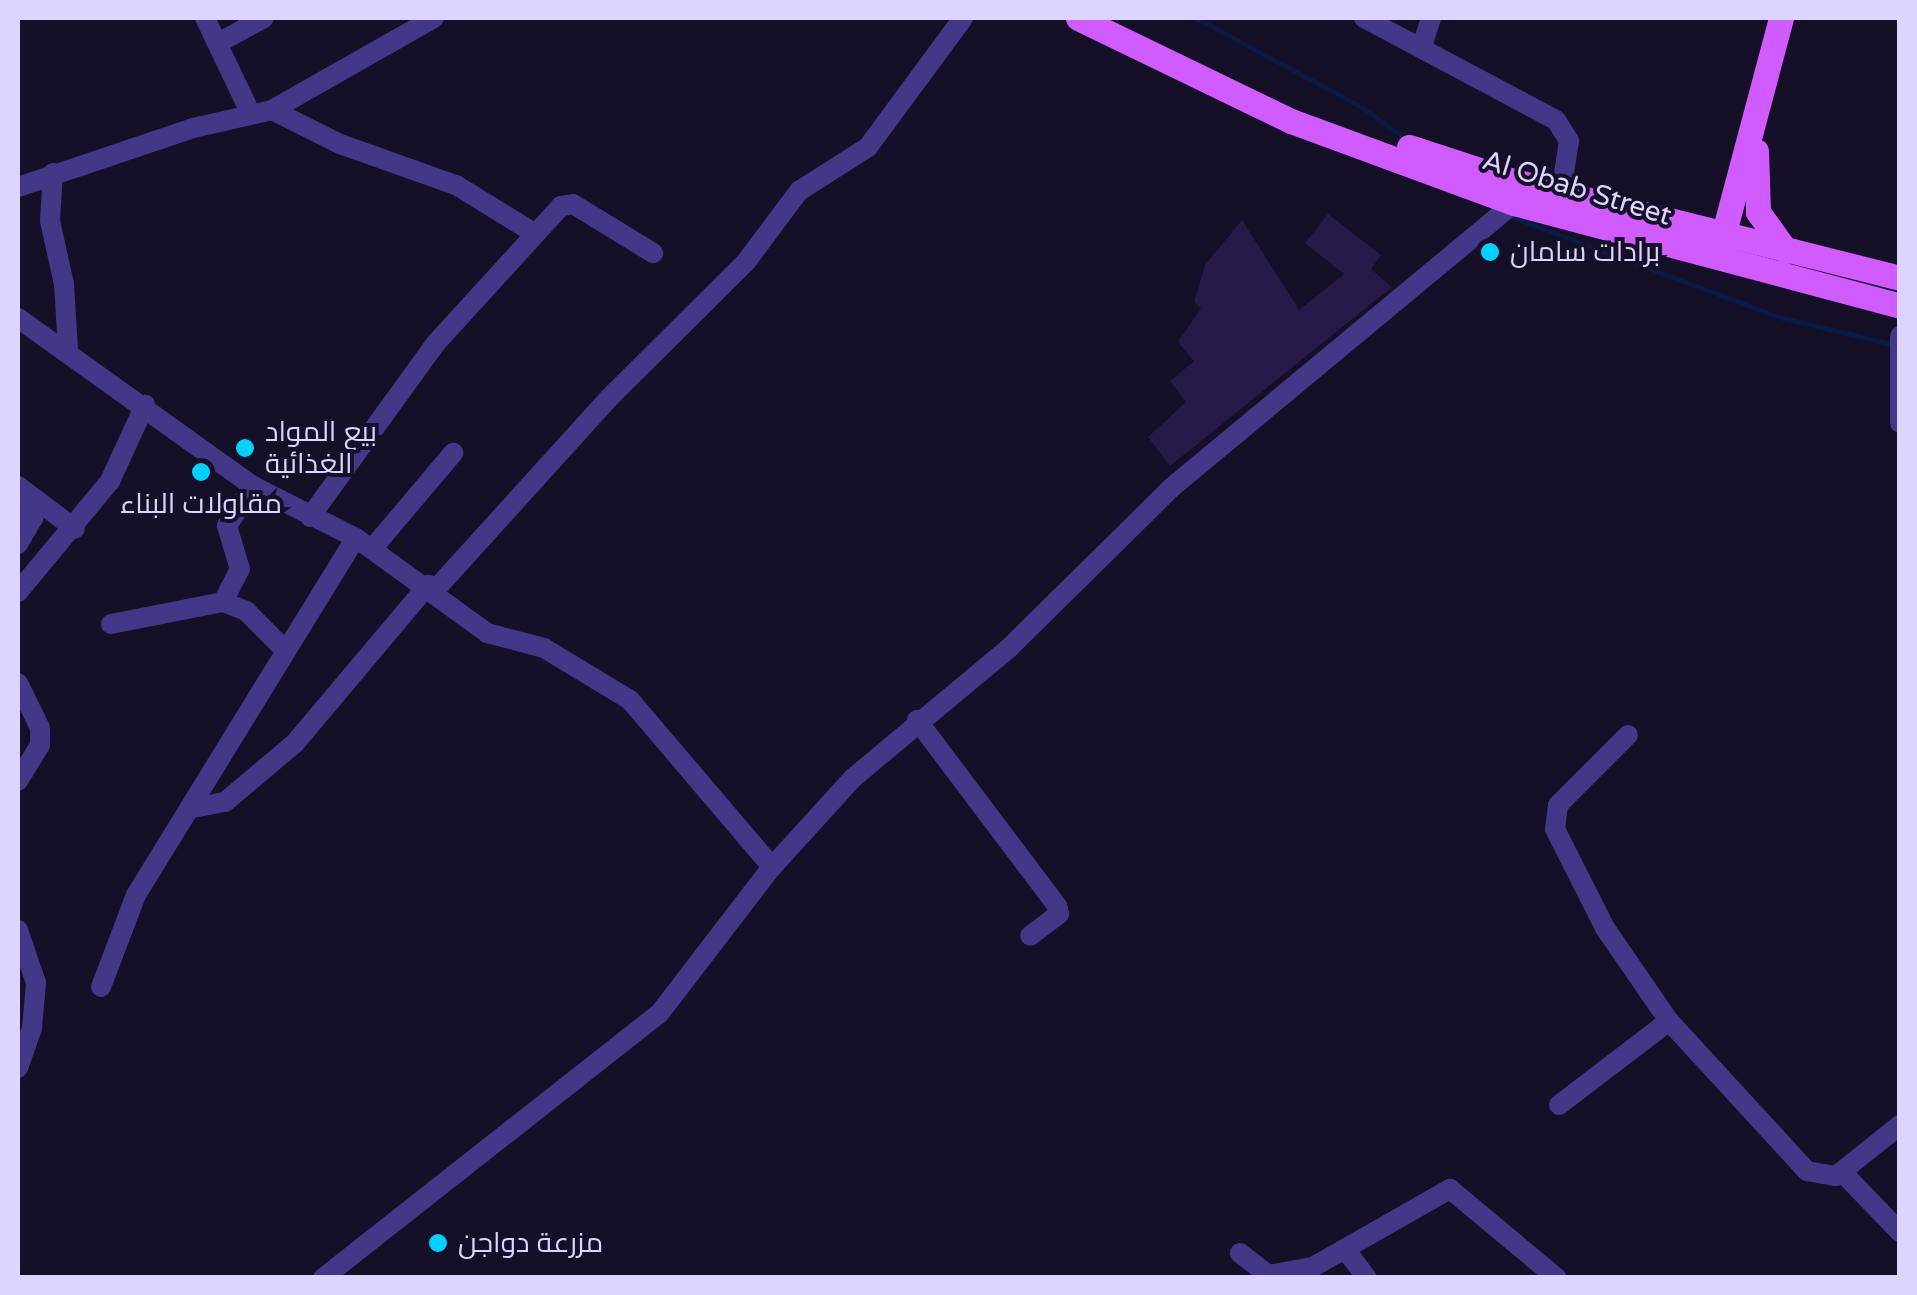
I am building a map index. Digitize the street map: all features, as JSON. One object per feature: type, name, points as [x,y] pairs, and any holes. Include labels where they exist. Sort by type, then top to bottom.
[{"type":"main road","name":"Al Obab Street","points":[[1078,18],[1246,100],[1514,203],[1617,234],[1900,306]]},
{"type":"main road","points":[[1723,236],[1781,18]]},
{"type":"main road","name":"Al Obab Street","points":[[1246,100],[1296,109],[1420,150],[1673,223],[1900,278]]},
{"type":"main road","points":[[1758,104],[1756,202],[1772,238],[1786,251]]},
{"type":"main road","points":[[1420,150],[1500,189],[1514,203],[1561,192]]},
{"type":"main road","points":[[1673,223],[1706,216],[1738,180]]},
{"type":"main road","points":[[1617,234],[1636,231],[1689,244],[1723,236]]},
{"type":"main road","points":[[1723,236],[1739,258],[1776,276]]},
{"type":"main road","points":[[1840,264],[1900,299]]},
{"type":"street","points":[[205,18],[261,112],[456,185],[534,233]]},
{"type":"street","points":[[218,43],[264,18]]},
{"type":"street","points":[[18,187],[53,173],[261,112],[434,18]]},
{"type":"street","points":[[192,808],[225,802],[295,743],[431,588],[609,398],[746,262],[799,191],[868,147],[964,18]]},
{"type":"street","points":[[1364,18],[1556,120],[1569,142],[1561,192]]},
{"type":"street","points":[[1422,46],[1432,18]]},
{"type":"street","points":[[53,173],[50,221],[64,284],[68,350]]},
{"type":"street","points":[[323,1278],[659,1014],[772,867],[853,778],[917,720],[1008,649],[1170,488],[1287,398],[1514,203]]},
{"type":"street","points":[[310,517],[436,342],[561,206],[573,204],[653,253]]},
{"type":"street","points":[[18,318],[145,405],[252,486],[364,543],[496,638],[544,648],[630,700],[772,867]]},
{"type":"street","points":[[1900,336],[1900,422]]},
{"type":"street","points":[[18,592],[75,529],[110,481],[145,405]]},
{"type":"street","points":[[101,987],[136,895],[285,650],[364,543],[452,453]]},
{"type":"street","points":[[18,486],[75,529]]},
{"type":"street","points":[[223,602],[240,568],[227,526],[252,486]]},
{"type":"street","points":[[18,504],[33,518],[18,544]]},
{"type":"street","points":[[111,624],[223,602],[246,610],[285,650]]},
{"type":"street","points":[[18,683],[40,728],[40,745],[18,781]]},
{"type":"street","points":[[917,720],[1056,906],[1059,914],[1030,936]]},
{"type":"street","points":[[1628,735],[1558,805],[1555,829],[1604,928],[1669,1021],[1800,1166],[1823,1176],[1843,1172],[1900,1125]]},
{"type":"street","points":[[18,930],[33,965],[36,1001],[18,1068]]},
{"type":"street","points":[[1559,1106],[1669,1021]]},
{"type":"street","points":[[1843,1172],[1900,1232]]},
{"type":"street","points":[[1240,1253],[1259,1272],[1277,1274],[1313,1267],[1450,1190],[1556,1278]]},
{"type":"street","points":[[1344,1250],[1366,1278]]},
{"type":"building","points":[[1328,214],[1381,255],[1371,269],[1392,287],[1170,466],[1148,437],[1186,402],[1170,381],[1194,361],[1178,342],[1201,308],[1194,302],[1205,265],[1242,220],[1299,310],[1344,274],[1305,243]]},
{"type":"waterway","points":[[1196,18],[1362,107],[1404,138]]},
{"type":"waterway","points":[[1509,216],[1782,318],[1897,345]]},
{"type":"place","name":"برادات سامان","points":[[1490,252]]},
{"type":"place","name":"بيع المواد الغذائية","points":[[245,448]]},
{"type":"place","name":"مقاولات البناء","points":[[201,472]]},
{"type":"place","name":"مزرعة دواجن","points":[[438,1243]]}]
